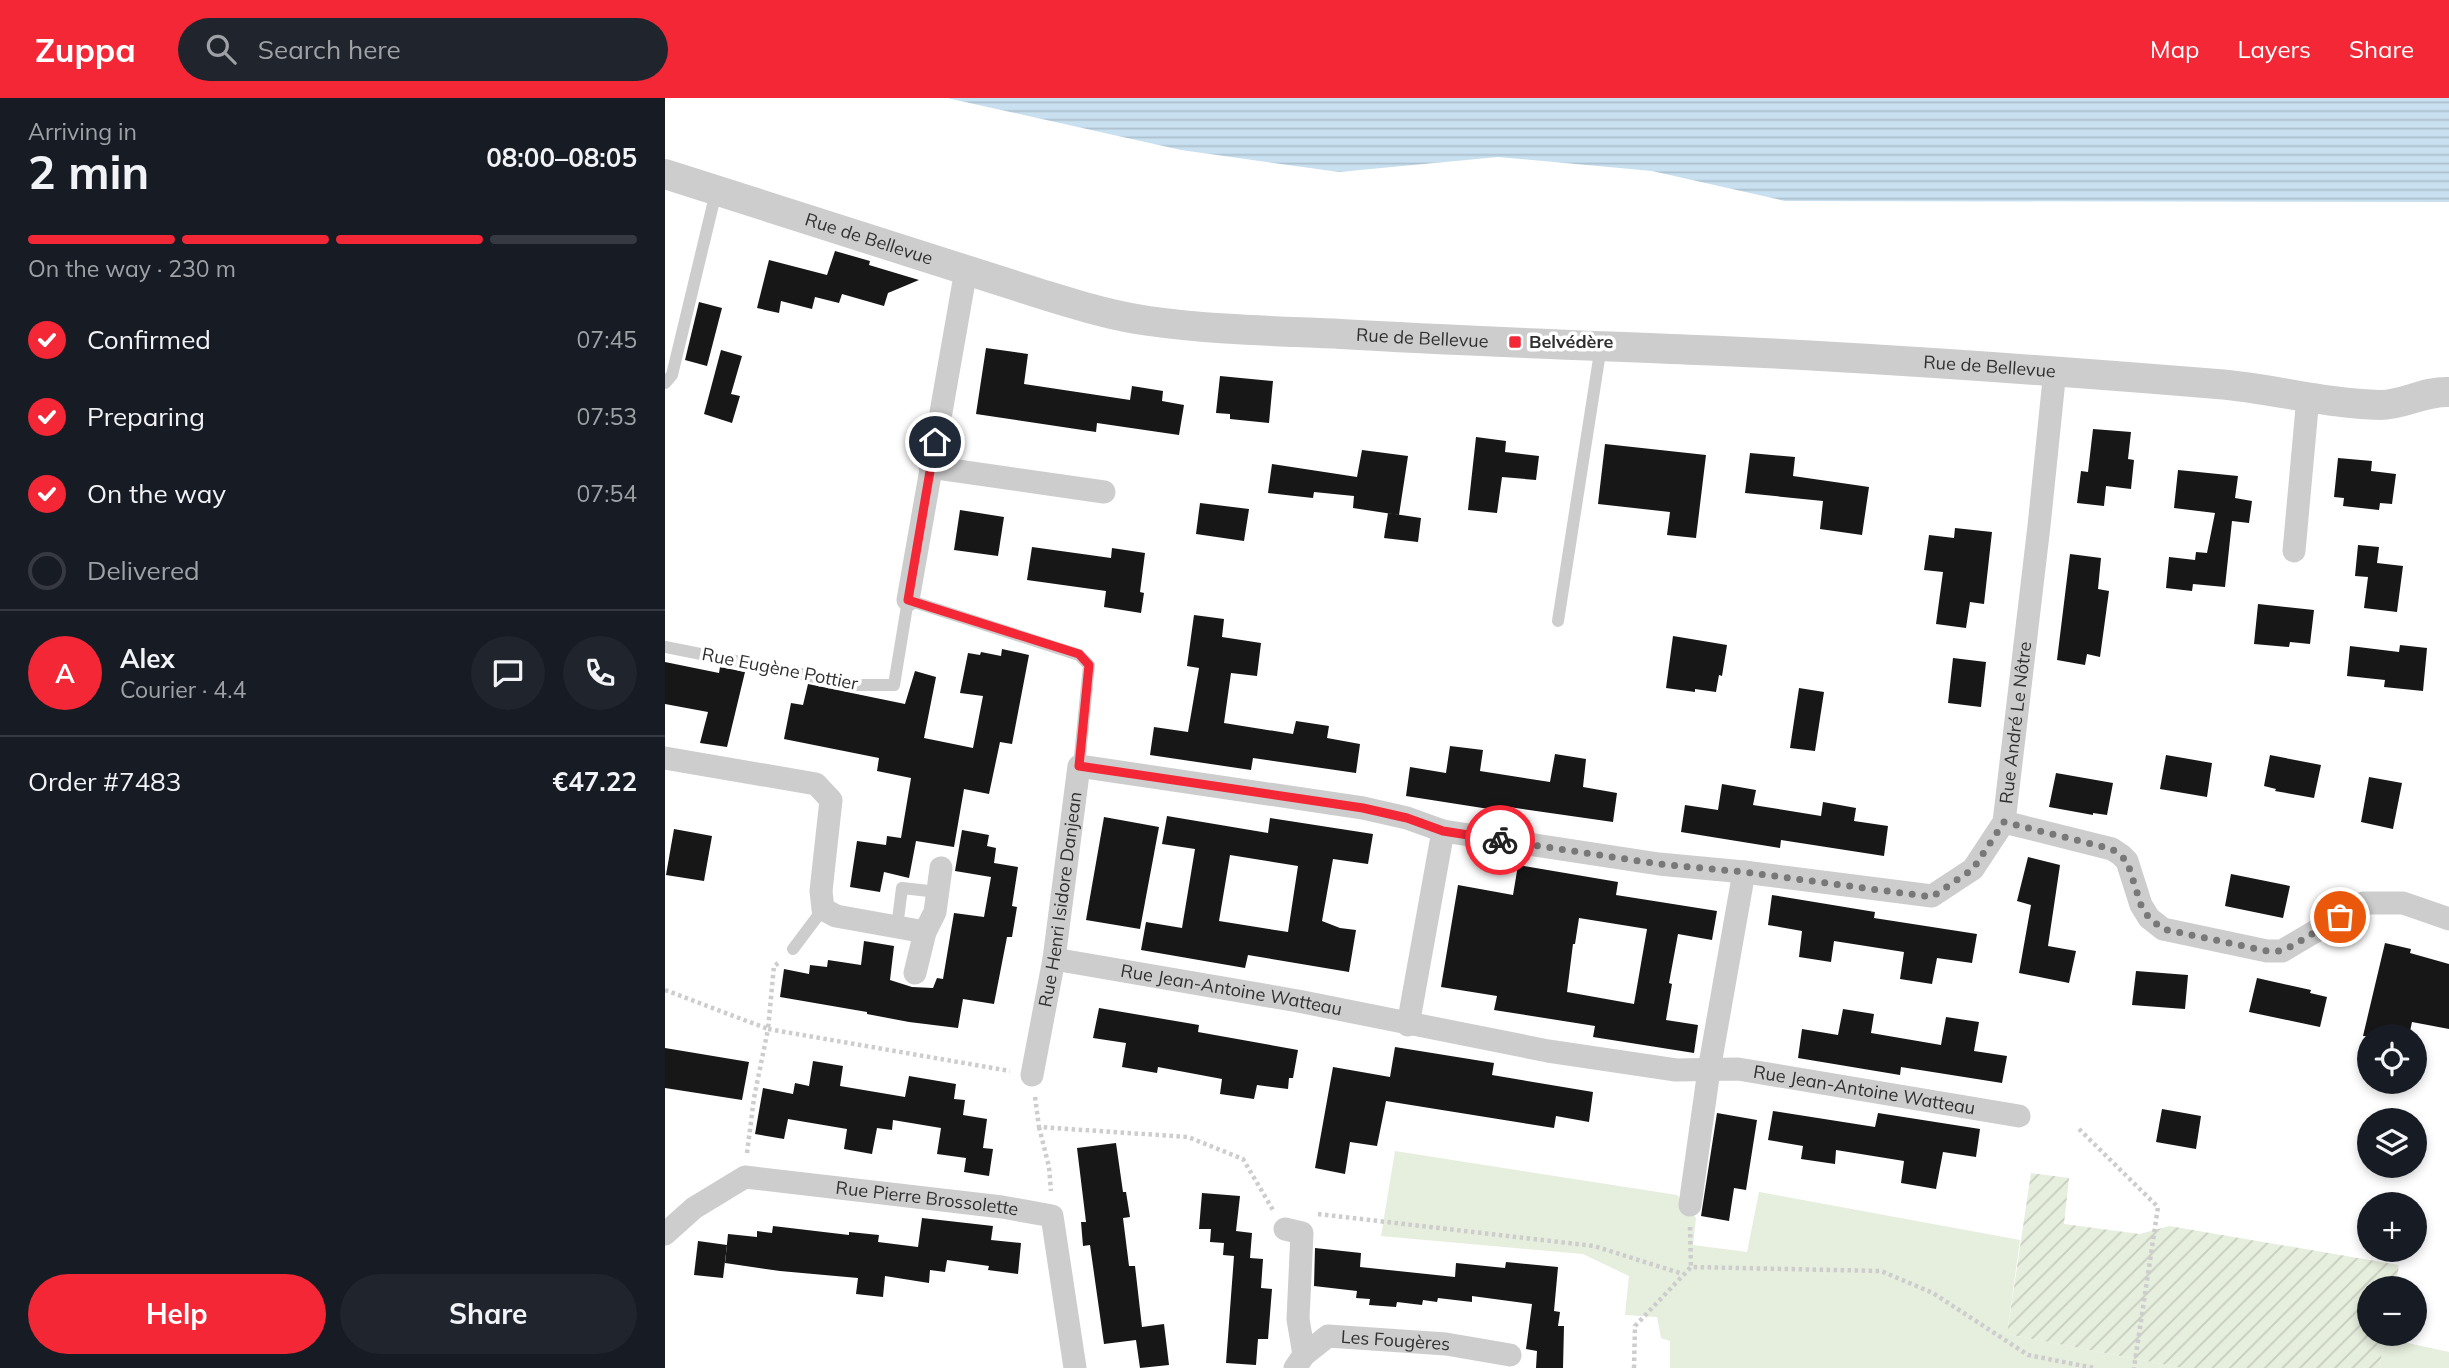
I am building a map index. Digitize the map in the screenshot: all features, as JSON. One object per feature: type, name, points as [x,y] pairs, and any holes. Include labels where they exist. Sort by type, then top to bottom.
[{"type":"street","name":"Rue de Bellevue","points":[[665,174],[1089,309],[1147,321],[1371,336],[2055,370],[2243,386],[2379,405],[2398,404],[2432,391],[2449,392]]},
{"type":"street","points":[[908,600],[966,270]]},
{"type":"street","name":"Rue André Le Nôtre","points":[[1079,766],[1363,808],[1407,818],[1443,831],[1659,864],[1744,872],[1932,897],[1973,869],[2004,822],[2055,370]]},
{"type":"street","points":[[2294,551],[2308,397]]},
{"type":"street","points":[[930,467],[1104,492]]},
{"type":"street","points":[[665,758],[816,785],[831,800],[821,891],[823,909],[836,916],[925,932]]},
{"type":"street","name":"Rue Henri Isidore Danjean","points":[[1032,1075],[1054,959],[1079,766]]},
{"type":"street","points":[[2004,822],[2112,849],[2127,861],[2141,905],[2149,918],[2163,929],[2180,934],[2267,951],[2281,951],[2363,903],[2403,903],[2449,919]]},
{"type":"street","points":[[1408,1025],[1443,831]]},
{"type":"street","points":[[915,973],[925,932],[935,912],[941,867]]},
{"type":"street","points":[[1690,1205],[1709,1070],[1744,872]]},
{"type":"street","name":"Rue Jean-Antoine Watteau","points":[[1054,959],[1298,1001],[1548,1051],[1676,1070],[1738,1069],[2019,1116]]},
{"type":"street","points":[[665,1234],[694,1208],[745,1177]]},
{"type":"street","name":"Rue Pierre Brossolette","points":[[745,1177],[1002,1207],[1052,1216]]},
{"type":"street","points":[[1052,1216],[1075,1368]]},
{"type":"street","points":[[1285,1220],[1302,1233],[1299,1361]]},
{"type":"street","name":"Les Fougères","points":[[1299,1361],[1328,1336],[1446,1344],[1510,1355]]},
{"type":"lane","points":[[665,383],[671,375],[716,192]]},
{"type":"lane","points":[[1558,621],[1601,346]]},
{"type":"lane","name":"Rue Eugène Pottier","points":[[665,647],[856,685],[894,685],[908,600]]},
{"type":"lane","name":"Rue Henri Isidore Danjean","points":[[908,600],[1079,654],[1089,665],[1079,766]]},
{"type":"lane","points":[[897,927],[902,888],[938,892]]},
{"type":"lane","points":[[793,949],[823,909]]},
{"type":"path","points":[[745,1177],[754,1098],[768,1029],[774,967],[793,949]]},
{"type":"path","points":[[665,990],[768,1029],[1032,1075],[1038,1127],[1049,1167],[1052,1216]]},
{"type":"path","points":[[1038,1127],[1188,1137],[1243,1159],[1272,1209],[1285,1220]]},
{"type":"path","points":[[2079,1129],[2158,1207],[2134,1368]]},
{"type":"path","points":[[1690,1205],[1691,1267]]},
{"type":"path","points":[[1272,1209],[1285,1220]]},
{"type":"path","points":[[1313,1213],[1594,1246],[1683,1274]]},
{"type":"path","points":[[1634,1368],[1635,1326],[1691,1267],[1881,1271],[1933,1293],[2028,1356],[2094,1368]]},
{"type":"green space","points":[[1395,1151],[1677,1195],[1696,1218],[1693,1245],[1747,1252],[1759,1192],[2020,1240],[2007,1334],[2182,1368],[1670,1368],[1670,1341],[1661,1338],[1657,1317],[1625,1315],[1629,1276],[1583,1254],[1381,1236]]},
{"type":"green space","points":[[2031,1173],[2069,1178],[2064,1224],[2140,1234],[2169,1226],[2357,1258],[2357,1262],[2399,1265],[2397,1276],[2357,1276],[2357,1346],[2384,1346],[2379,1368],[2182,1368],[2007,1334]]},
{"type":"green space","points":[[2383,1346],[2422,1346],[2449,1352],[2449,1368],[2379,1368]]},
{"type":"water","points":[[947,98],[2449,98],[2449,202],[1785,201],[1652,171],[1498,157],[1339,172],[1181,150]]},
{"type":"building","points":[[835,251],[870,261],[869,265],[919,280],[888,293],[884,306],[842,294],[839,303],[815,297],[812,309],[781,301],[779,313],[757,308],[769,260],[827,275]]},
{"type":"building","points":[[699,302],[722,308],[707,366],[685,360]]},
{"type":"building","points":[[986,348],[1028,354],[1024,384],[1130,400],[1132,386],[1163,391],[1162,401],[1184,405],[1179,435],[1097,423],[1096,432],[976,414]]},
{"type":"building","points":[[721,350],[742,356],[731,394],[740,396],[732,423],[704,414]]},
{"type":"building","points":[[1220,376],[1273,381],[1269,423],[1230,419],[1230,414],[1216,413]]},
{"type":"building","points":[[2093,429],[2131,432],[2128,459],[2134,460],[2131,489],[2106,486],[2104,506],[2077,503],[2081,471],[2088,472]]},
{"type":"building","points":[[1476,437],[1506,441],[1505,452],[1539,456],[1536,480],[1502,477],[1497,513],[1468,510]]},
{"type":"building","points":[[1605,444],[1706,455],[1696,538],[1667,535],[1670,512],[1598,504]]},
{"type":"building","points":[[1362,450],[1408,456],[1399,515],[1353,508],[1354,496],[1314,492],[1313,498],[1268,493],[1272,464],[1357,477]]},
{"type":"building","points":[[1750,453],[1795,457],[1793,476],[1869,487],[1862,535],[1820,529],[1823,501],[1745,493]]},
{"type":"building","points":[[2338,458],[2372,461],[2371,471],[2396,474],[2392,504],[2380,503],[2379,510],[2343,506],[2344,498],[2334,497]]},
{"type":"building","points":[[2178,470],[2238,476],[2235,498],[2252,501],[2249,523],[2232,521],[2225,587],[2193,584],[2192,591],[2166,588],[2169,557],[2195,560],[2196,552],[2207,553],[2215,513],[2174,508]]},
{"type":"building","points":[[1200,503],[1249,509],[1244,541],[1196,534]]},
{"type":"building","points":[[960,510],[1004,517],[998,556],[954,550]]},
{"type":"building","points":[[1388,513],[1421,518],[1418,542],[1384,538]]},
{"type":"building","points":[[1955,528],[1992,532],[1984,604],[1970,602],[1966,628],[1936,624],[1943,572],[1924,570],[1929,535],[1954,538]]},
{"type":"building","points":[[2358,545],[2379,547],[2377,563],[2403,566],[2397,612],[2364,608],[2368,577],[2355,576]]},
{"type":"building","points":[[1032,547],[1111,558],[1112,548],[1145,553],[1140,592],[1144,593],[1141,613],[1104,607],[1106,591],[1027,580]]},
{"type":"building","points":[[2070,554],[2101,558],[2098,589],[2109,591],[2100,657],[2087,654],[2085,665],[2057,660]]},
{"type":"building","points":[[2258,604],[2314,610],[2310,644],[2290,642],[2289,647],[2254,644]]},
{"type":"building","points":[[1194,615],[1224,619],[1222,637],[1261,643],[1257,676],[1231,673],[1224,723],[1293,734],[1296,721],[1329,726],[1327,738],[1360,744],[1356,773],[1253,758],[1251,770],[1150,755],[1154,727],[1188,732],[1199,668],[1187,666]]},
{"type":"building","points":[[1673,636],[1727,645],[1722,676],[1719,675],[1716,692],[1666,688]]},
{"type":"building","points":[[2400,645],[2427,648],[2423,691],[2384,687],[2385,680],[2347,676],[2350,646],[2399,652]]},
{"type":"building","points":[[1002,649],[1029,655],[1012,744],[1000,742],[989,794],[964,789],[954,847],[916,841],[909,878],[884,872],[880,892],[850,887],[857,841],[886,845],[887,836],[901,838],[911,778],[877,771],[879,758],[784,739],[791,703],[803,705],[808,684],[905,704],[915,671],[936,677],[924,738],[973,748],[983,696],[960,693],[968,653],[980,655],[981,652],[1001,656]]},
{"type":"building","points":[[1953,658],[1986,662],[1981,707],[1948,703]]},
{"type":"building","points":[[665,662],[719,673],[720,667],[745,672],[727,747],[700,743],[708,712],[665,704]]},
{"type":"building","points":[[1799,688],[1824,692],[1815,751],[1790,748]]},
{"type":"building","points":[[1450,746],[1483,750],[1480,771],[1550,782],[1555,754],[1586,759],[1583,787],[1617,793],[1613,822],[1509,807],[1508,812],[1406,796],[1410,767],[1446,773]]},
{"type":"building","points":[[2166,755],[2212,763],[2207,797],[2160,789]]},
{"type":"building","points":[[2270,755],[2321,765],[2314,798],[2275,791],[2276,789],[2264,786]]},
{"type":"building","points":[[2056,773],[2113,783],[2107,815],[2049,807]]},
{"type":"building","points":[[2369,777],[2402,783],[2393,829],[2361,822]]},
{"type":"building","points":[[1722,784],[1756,790],[1753,805],[1821,816],[1823,802],[1856,808],[1854,821],[1888,826],[1884,856],[1781,840],[1780,848],[1681,832],[1685,805],[1718,810]]},
{"type":"building","points":[[1167,816],[1268,833],[1270,818],[1373,834],[1368,864],[1333,859],[1322,921],[1340,928],[1356,930],[1349,972],[1248,955],[1245,968],[1141,950],[1146,922],[1182,928],[1195,849],[1162,844]],"holes":[[[1230,855],[1298,866],[1288,932],[1219,921]]]},
{"type":"building","points":[[1104,817],[1159,827],[1140,929],[1086,920]]},
{"type":"building","points":[[674,829],[712,836],[704,881],[666,875]]},
{"type":"building","points":[[962,830],[989,835],[987,846],[996,848],[994,863],[1018,867],[1012,906],[1017,907],[1012,937],[1007,937],[994,1004],[963,999],[958,1028],[909,1022],[780,997],[784,969],[809,974],[810,965],[827,967],[828,960],[861,965],[864,941],[894,946],[890,980],[912,987],[933,988],[937,978],[943,979],[954,913],[984,917],[991,877],[955,871]]},
{"type":"building","points":[[2028,857],[2060,865],[2048,946],[2076,951],[2069,983],[2019,973],[2031,905],[2017,901]]},
{"type":"building","points":[[1518,865],[1618,882],[1616,895],[1717,911],[1712,940],[1678,934],[1669,983],[1672,984],[1666,1020],[1698,1025],[1694,1053],[1593,1037],[1595,1026],[1494,1010],[1497,996],[1441,987],[1458,885],[1513,895]],"holes":[[[1579,918],[1647,929],[1634,1004],[1567,992]]]},
{"type":"building","points":[[2231,874],[2290,886],[2283,918],[2225,906]]},
{"type":"building","points":[[1772,895],[1875,912],[1874,918],[1977,934],[1972,963],[1937,958],[1932,984],[1900,979],[1904,952],[1834,941],[1831,962],[1799,957],[1802,931],[1768,925]]},
{"type":"building","points":[[2385,943],[2411,949],[2410,953],[2449,964],[2449,1029],[2412,1022],[2366,1024]]},
{"type":"building","points":[[2136,971],[2188,975],[2185,1009],[2132,1005]]},
{"type":"building","points":[[2257,978],[2311,990],[2310,993],[2327,997],[2320,1027],[2249,1012]]},
{"type":"building","points":[[1099,1008],[1199,1025],[1198,1032],[1298,1050],[1293,1078],[1289,1078],[1288,1089],[1257,1085],[1254,1099],[1220,1094],[1222,1079],[1158,1067],[1157,1073],[1122,1067],[1126,1043],[1093,1038]]},
{"type":"building","points":[[1843,1009],[1874,1014],[1871,1033],[1941,1045],[1946,1017],[1979,1022],[1974,1051],[2007,1056],[2002,1083],[1901,1067],[1900,1075],[1798,1058],[1802,1029],[1838,1035]]},
{"type":"building","points":[[1395,1047],[1494,1063],[1492,1075],[1593,1092],[1589,1122],[1556,1116],[1554,1128],[1386,1101],[1377,1146],[1350,1142],[1345,1174],[1315,1168],[1333,1067],[1390,1077]]},
{"type":"building","points":[[665,1048],[749,1062],[742,1100],[665,1088]]},
{"type":"building","points":[[813,1061],[843,1066],[840,1086],[905,1097],[909,1076],[956,1084],[954,1099],[965,1100],[963,1115],[987,1119],[983,1148],[993,1149],[989,1176],[964,1172],[966,1158],[937,1154],[941,1128],[893,1120],[892,1130],[877,1128],[872,1154],[844,1149],[847,1129],[788,1119],[784,1139],[755,1134],[763,1088],[793,1094],[795,1083],[809,1086]]},
{"type":"building","points":[[2162,1109],[2201,1116],[2196,1149],[2156,1142]]},
{"type":"building","points":[[1773,1111],[1875,1127],[1878,1113],[1980,1129],[1976,1157],[1943,1152],[1936,1189],[1901,1183],[1904,1161],[1836,1150],[1835,1164],[1801,1159],[1803,1146],[1768,1140]]},
{"type":"building","points":[[1717,1113],[1757,1120],[1746,1190],[1734,1188],[1729,1221],[1701,1216]]},
{"type":"building","points":[[1116,1143],[1123,1192],[1126,1192],[1130,1217],[1123,1218],[1129,1266],[1135,1266],[1142,1327],[1164,1324],[1169,1365],[1140,1368],[1136,1340],[1104,1344],[1090,1245],[1083,1246],[1081,1222],[1086,1222],[1077,1148]]},
{"type":"building","points":[[1202,1193],[1240,1196],[1236,1231],[1252,1233],[1250,1258],[1263,1259],[1261,1288],[1272,1289],[1268,1339],[1258,1339],[1256,1365],[1226,1363],[1234,1256],[1223,1255],[1224,1243],[1210,1242],[1211,1229],[1199,1229]]},
{"type":"building","points":[[922,1218],[993,1226],[991,1240],[1021,1243],[1018,1274],[988,1270],[989,1266],[947,1260],[945,1272],[930,1270],[929,1283],[885,1276],[883,1297],[856,1294],[858,1278],[725,1263],[728,1234],[757,1237],[757,1231],[772,1233],[773,1226],[849,1235],[849,1232],[879,1235],[878,1242],[918,1247]]},
{"type":"building","points":[[698,1241],[727,1245],[723,1278],[694,1275]]},
{"type":"building","points":[[1315,1248],[1361,1253],[1360,1267],[1455,1277],[1456,1263],[1505,1268],[1506,1262],[1558,1267],[1554,1311],[1560,1312],[1558,1326],[1564,1326],[1563,1368],[1536,1368],[1537,1351],[1526,1349],[1532,1304],[1472,1296],[1472,1302],[1438,1298],[1437,1302],[1423,1300],[1422,1305],[1397,1302],[1396,1307],[1369,1305],[1370,1299],[1356,1298],[1357,1291],[1314,1286]]},
{"type":"way so far","points":[[1500,840],[1659,864],[1744,872],[1932,897],[1973,869],[2004,822],[2112,849],[2127,861],[2141,905],[2149,918],[2163,929],[2180,934],[2267,951],[2281,951],[2340,917]]},
{"type":"place","name":"Belvédère","points":[[1515,342]]},
{"type":"route","points":[[935,442],[908,600],[1079,654],[1089,665],[1079,766],[1363,808],[1407,818],[1443,831],[1500,840]]}]
